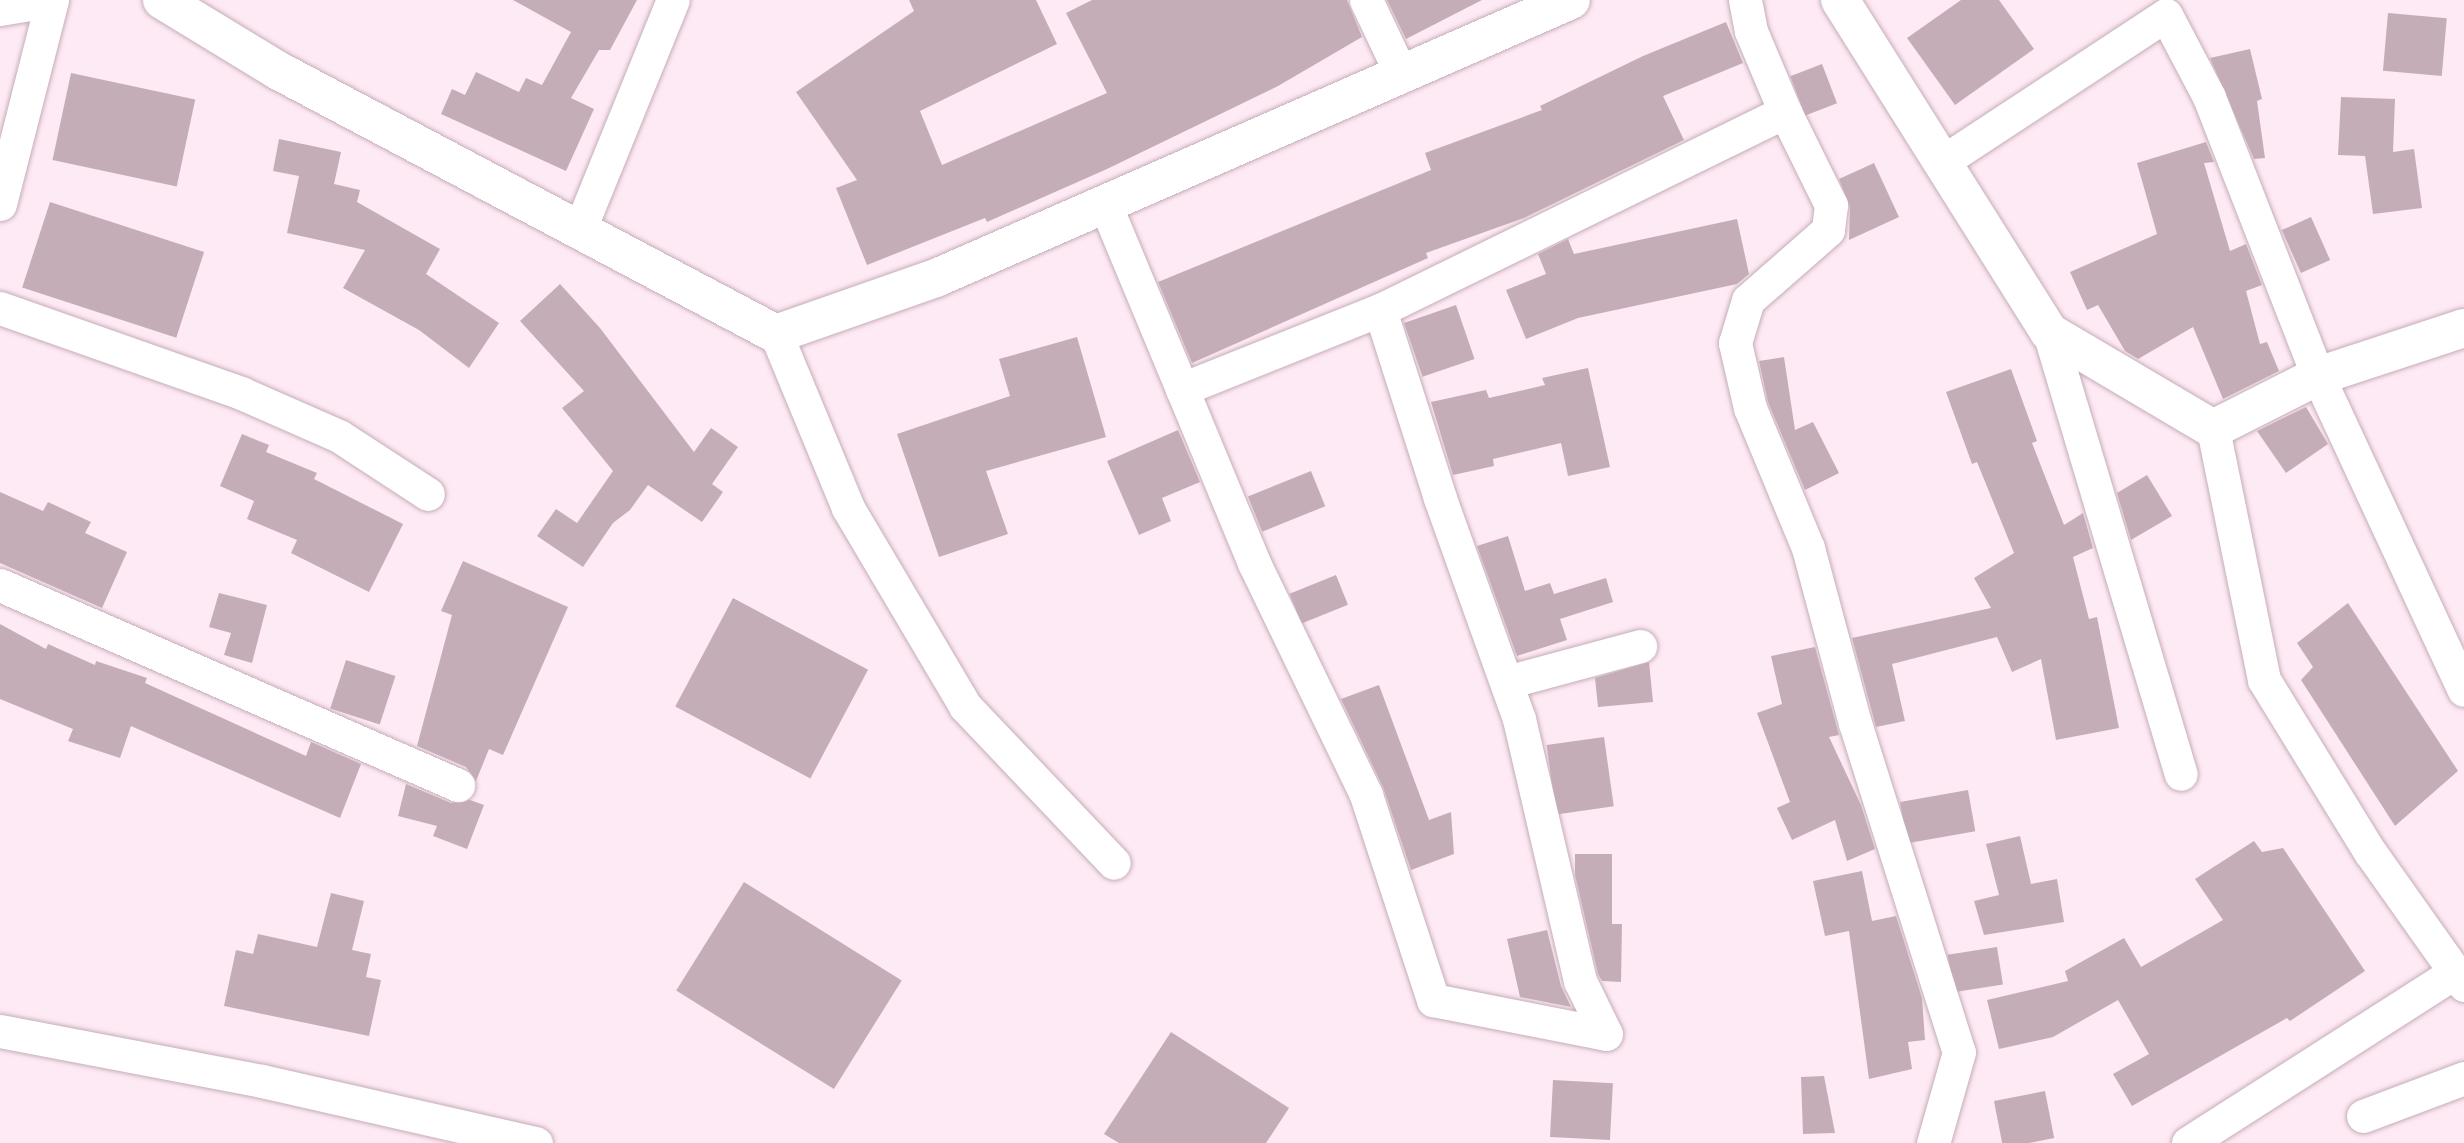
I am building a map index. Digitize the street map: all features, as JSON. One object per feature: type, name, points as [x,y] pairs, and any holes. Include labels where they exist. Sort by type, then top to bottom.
[{"type":"street","points":[[0,8],[42,0]]},
{"type":"street","points":[[0,204],[52,0]]},
{"type":"street","points":[[162,0],[277,70],[776,334],[848,508],[965,706],[1114,863]]},
{"type":"street","points":[[579,231],[673,0]]},
{"type":"street","points":[[1366,0],[1402,74]]},
{"type":"street","points":[[776,334],[936,278],[1571,0]]},
{"type":"street","points":[[1745,0],[1751,31],[1785,112],[1831,205],[1828,230],[1748,300],[1735,343],[1750,408],[1808,548],[1855,723],[1959,1052],[1933,1143]]},
{"type":"street","points":[[1840,0],[1945,160],[2049,332],[2181,774]]},
{"type":"street","points":[[1945,160],[2176,8],[2318,376],[2464,690]]},
{"type":"street","points":[[1182,389],[1380,310],[1785,112]]},
{"type":"street","points":[[1105,204],[1254,563],[1366,795],[1433,1000],[1606,1034],[1580,981],[1507,682],[1440,498],[1380,310]]},
{"type":"street","points":[[0,307],[241,393],[338,436],[428,494]]},
{"type":"street","points":[[2213,429],[2318,376],[2464,328]]},
{"type":"street","points":[[2049,332],[2213,429],[2264,680],[2370,852],[2459,979],[2188,1143]]},
{"type":"street","points":[[0,585],[458,785]]},
{"type":"street","points":[[1507,682],[1640,646]]},
{"type":"street","points":[[0,1031],[262,1081],[413,1130],[536,1143]]},
{"type":"street","points":[[2363,1116],[2464,1078]]},
{"type":"building","points":[[513,0],[637,0],[610,50],[599,50],[571,98],[594,109],[566,171],[441,114],[452,89],[465,95],[476,72],[519,92],[526,78],[542,85],[571,32]]},
{"type":"building","points":[[909,0],[1036,0],[1057,44],[920,111],[942,165],[1107,93],[1066,13],[1092,0],[1347,0],[1362,37],[1278,86],[1107,169],[987,222],[985,218],[867,265],[836,188],[857,180],[796,92],[914,11]]},
{"type":"building","points":[[1387,0],[1482,0],[1406,39]]},
{"type":"building","points":[[1961,0],[1999,0],[2034,49],[1955,105],[1907,38]]},
{"type":"building","points":[[2388,13],[2447,18],[2442,76],[2383,71]]},
{"type":"building","points":[[1726,22],[1743,63],[1663,96],[1684,140],[1524,218],[1426,253],[1428,258],[1192,363],[1158,282],[1431,170],[1425,153],[1542,110],[1540,106],[1643,56]]},
{"type":"building","points":[[2250,49],[2262,99],[2257,101],[2265,158],[2254,159],[2210,58]]},
{"type":"building","points":[[1822,64],[1837,103],[1805,115],[1790,76]]},
{"type":"building","points":[[71,73],[195,99],[177,186],[52,160]]},
{"type":"building","points":[[2341,97],[2395,99],[2393,152],[2414,149],[2422,208],[2373,214],[2365,156],[2338,155]]},
{"type":"building","points":[[279,139],[341,152],[334,184],[360,190],[357,202],[440,249],[426,274],[499,323],[469,368],[419,330],[343,288],[365,250],[287,233],[299,176],[273,171]]},
{"type":"building","points":[[2206,142],[2214,162],[2204,163],[2230,251],[2246,244],[2262,285],[2246,291],[2260,344],[2267,342],[2279,371],[2223,399],[2193,327],[2138,359],[2125,351],[2098,305],[2087,310],[2070,272],[2157,234],[2137,163]]},
{"type":"building","points":[[1874,163],[1899,217],[1849,240],[1850,207],[1839,179]]},
{"type":"building","points":[[50,202],[204,252],[176,338],[22,288]]},
{"type":"building","points":[[2311,217],[2330,260],[2301,273],[2282,230]]},
{"type":"building","points":[[1737,219],[1749,274],[1737,284],[1578,318],[1526,339],[1506,290],[1546,274],[1538,254],[1568,239],[1574,254]]},
{"type":"building","points":[[560,284],[600,328],[694,452],[711,428],[738,447],[712,484],[723,492],[702,522],[648,485],[630,510],[613,523],[583,567],[537,536],[556,509],[577,523],[613,471],[562,408],[584,391],[520,321]]},
{"type":"building","points":[[1456,305],[1475,359],[1423,377],[1404,323]]},
{"type":"building","points":[[1077,337],[1106,437],[986,471],[1008,534],[939,557],[897,434],[1010,396],[999,359]]},
{"type":"building","points":[[1784,357],[1795,430],[1813,422],[1839,473],[1805,490],[1768,402],[1759,361]]},
{"type":"building","points":[[1588,368],[1610,467],[1568,476],[1561,443],[1493,459],[1494,466],[1453,475],[1431,402],[1486,390],[1489,398],[1545,385],[1542,378]]},
{"type":"building","points":[[2011,369],[2037,441],[2032,443],[2064,525],[2083,513],[2093,548],[2073,557],[2089,619],[2097,617],[2119,728],[2056,740],[2041,659],[2012,672],[1997,637],[1892,664],[1905,721],[1876,727],[1852,638],[1991,608],[1974,578],[2014,553],[1977,462],[1972,464],[1946,392]]},
{"type":"building","points":[[2306,407],[2328,444],[2286,473],[2257,431]]},
{"type":"building","points":[[1178,430],[1200,482],[1162,498],[1171,521],[1139,535],[1107,461]]},
{"type":"building","points":[[242,434],[269,445],[266,452],[317,473],[314,479],[403,524],[369,592],[291,553],[297,540],[247,519],[254,501],[220,486]]},
{"type":"building","points":[[1311,471],[1325,506],[1262,532],[1248,496]]},
{"type":"building","points":[[2147,475],[2172,516],[2131,540],[2117,493]]},
{"type":"building","points":[[0,492],[43,511],[48,502],[91,522],[85,533],[127,552],[102,608],[0,563]]},
{"type":"building","points":[[1508,536],[1525,591],[1550,583],[1554,594],[1606,578],[1613,602],[1560,619],[1567,640],[1517,656],[1477,546]]},
{"type":"building","points":[[463,561],[568,607],[503,755],[489,749],[476,781],[466,767],[417,746],[452,615],[441,611]]},
{"type":"building","points":[[1336,575],[1348,605],[1302,623],[1290,594]]},
{"type":"building","points":[[219,593],[267,605],[252,663],[224,655],[231,633],[209,627]]},
{"type":"building","points":[[733,598],[868,670],[810,778],[675,707]]},
{"type":"building","points":[[2348,603],[2458,771],[2395,826],[2301,680],[2313,667],[2297,643]]},
{"type":"building","points":[[0,624],[46,649],[48,644],[95,665],[96,661],[147,678],[145,683],[306,756],[311,742],[361,764],[340,818],[131,726],[120,758],[68,741],[73,729],[0,699]]},
{"type":"building","points":[[1815,647],[1839,735],[1829,737],[1861,805],[1875,849],[1847,861],[1835,820],[1792,840],[1777,808],[1790,802],[1757,713],[1782,704],[1771,656]]},
{"type":"building","points":[[346,660],[395,676],[380,725],[330,709]]},
{"type":"building","points":[[1649,662],[1653,702],[1598,707],[1595,678]]},
{"type":"building","points":[[1379,685],[1429,820],[1451,812],[1454,854],[1411,870],[1383,787],[1341,699]]},
{"type":"building","points":[[1604,737],[1614,806],[1556,814],[1547,745]]},
{"type":"building","points":[[406,784],[451,803],[470,800],[484,805],[467,849],[433,836],[437,826],[398,816]]},
{"type":"building","points":[[1968,790],[1975,831],[1907,843],[1900,802]]},
{"type":"building","points":[[2020,836],[2031,884],[2057,879],[2064,922],[1984,935],[1974,901],[1999,895],[1986,844]]},
{"type":"building","points":[[2254,841],[2262,852],[2283,848],[2365,971],[2290,1021],[2287,1018],[2132,1106],[2113,1074],[2149,1054],[2118,1000],[2053,1037],[1999,1049],[1987,1000],[2068,981],[2065,971],[2124,938],[2141,967],[2223,920],[2195,879]]},
{"type":"building","points":[[1575,854],[1612,854],[1612,924],[1622,924],[1621,982],[1602,981],[1598,974],[1575,875]]},
{"type":"building","points":[[1862,871],[1872,921],[1896,916],[1922,998],[1925,1040],[1908,1042],[1912,1069],[1869,1079],[1849,931],[1825,936],[1813,881]]},
{"type":"building","points":[[744,882],[902,981],[834,1089],[676,991]]},
{"type":"building","points":[[331,893],[364,901],[352,950],[371,954],[366,977],[381,980],[369,1036],[224,1006],[236,950],[253,954],[258,934],[317,947]]},
{"type":"building","points":[[1547,930],[1561,986],[1571,1007],[1520,997],[1507,939]]},
{"type":"building","points":[[1997,947],[2003,985],[1954,992],[1948,955]]},
{"type":"building","points":[[1171,1032],[1289,1108],[1266,1143],[1119,1143],[1104,1134]]},
{"type":"building","points":[[1824,1076],[1835,1133],[1803,1134],[1801,1077]]},
{"type":"building","points":[[1553,1080],[1613,1083],[1610,1140],[1550,1137]]},
{"type":"building","points":[[2045,1091],[2054,1138],[2029,1143],[2002,1143],[1994,1101]]}]
